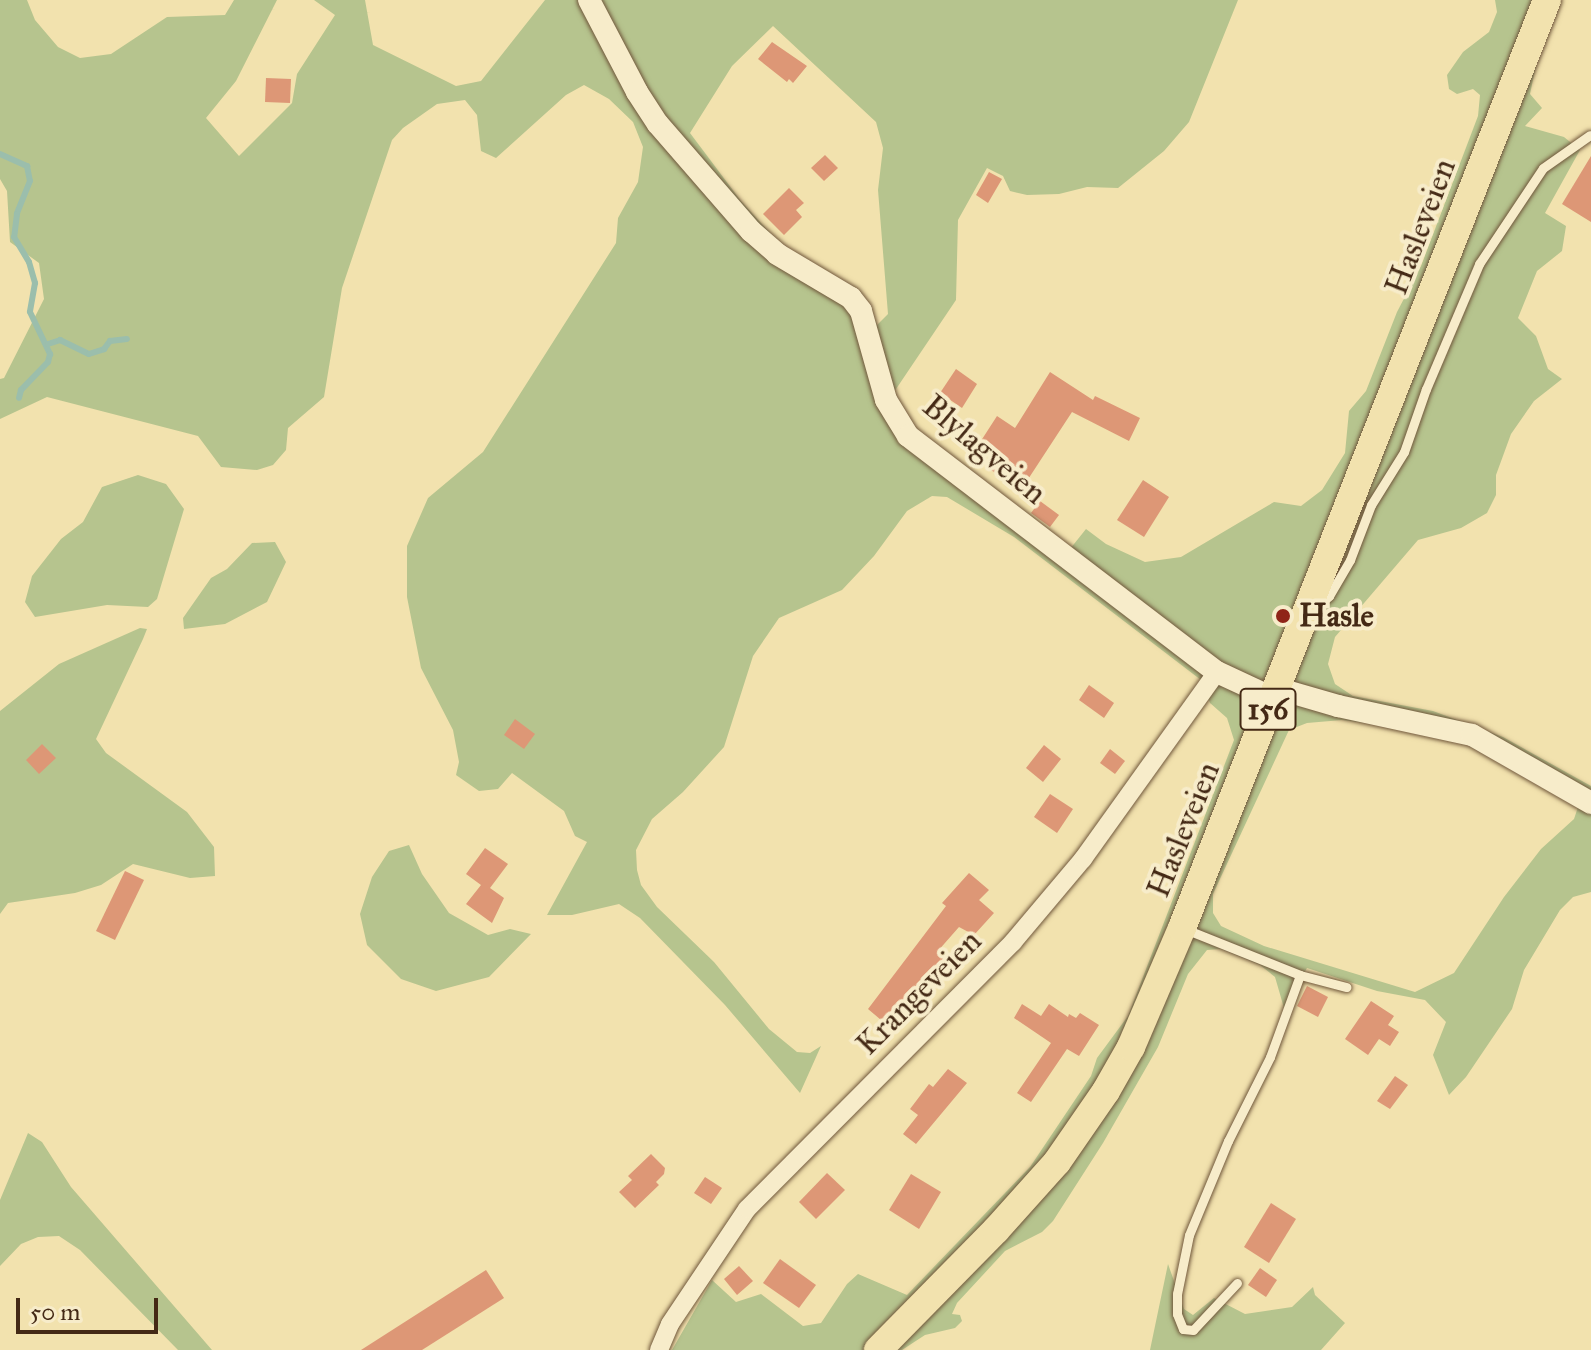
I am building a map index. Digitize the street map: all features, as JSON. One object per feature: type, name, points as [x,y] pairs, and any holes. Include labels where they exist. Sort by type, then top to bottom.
[{"type":"main road","name":"Hasleveien","points":[[878,1350],[1006,1220],[1078,1133],[1131,1047],[1182,928],[1547,0]]},
{"type":"street","name":"Blylagveien","points":[[589,0],[637,92],[658,124],[751,231],[777,254],[851,298],[861,311],[886,400],[908,436],[1217,672],[1274,693],[1472,735],[1591,803]]},
{"type":"street","name":"Krangeveien","points":[[659,1350],[670,1324],[747,1209],[1013,942],[1083,859],[1217,672]]},
{"type":"lane","points":[[1303,619],[1329,596],[1350,560],[1371,505],[1404,452],[1479,264],[1543,168],[1570,145],[1590,135]]},
{"type":"lane","points":[[1182,928],[1300,975],[1346,987]]},
{"type":"lane","points":[[1237,1283],[1193,1330],[1183,1329],[1177,1314],[1177,1294],[1189,1235],[1224,1151],[1270,1057],[1300,975]]},
{"type":"green space","points":[[0,0],[27,0],[35,20],[58,47],[80,58],[111,54],[167,17],[225,15],[234,0],[277,0],[236,81],[206,118],[239,156],[292,103],[297,74],[335,15],[314,0],[365,0],[373,45],[456,86],[481,81],[545,0],[1238,0],[1189,122],[1164,151],[1118,188],[1087,187],[1059,194],[1027,195],[1010,191],[1003,176],[987,168],[958,220],[956,300],[892,395],[911,432],[1070,549],[1086,529],[1106,544],[1145,562],[1181,557],[1274,502],[1301,506],[1322,490],[1345,453],[1349,411],[1366,391],[1397,312],[1421,266],[1478,116],[1480,95],[1473,89],[1457,94],[1449,89],[1447,75],[1463,52],[1489,32],[1497,12],[1495,0],[1561,0],[1537,61],[1530,94],[1542,108],[1525,126],[1564,137],[1580,150],[1545,213],[1566,226],[1562,251],[1537,271],[1518,318],[1536,336],[1548,369],[1562,379],[1534,401],[1511,434],[1496,475],[1496,495],[1487,513],[1461,528],[1418,540],[1335,637],[1328,664],[1335,684],[1353,696],[1433,711],[1503,737],[1591,786],[1591,892],[1573,897],[1560,910],[1524,970],[1512,1009],[1466,1077],[1449,1095],[1433,1055],[1446,1022],[1425,1000],[1377,991],[1307,968],[1284,1008],[1275,977],[1260,965],[1221,949],[1207,950],[1188,974],[1158,1047],[1103,1143],[1053,1221],[1042,1232],[1005,1251],[957,1303],[952,1314],[960,1315],[962,1321],[955,1328],[925,1335],[902,1350],[672,1350],[712,1280],[736,1302],[761,1294],[803,1326],[821,1323],[847,1284],[858,1274],[907,1295],[1030,1167],[1091,1076],[1097,1058],[1128,1016],[1234,740],[1227,718],[1210,703],[1201,680],[1014,537],[947,497],[932,496],[907,511],[874,556],[842,590],[779,618],[753,656],[724,747],[683,792],[652,819],[636,850],[641,885],[657,907],[714,962],[769,1029],[797,1052],[810,1053],[821,1046],[800,1093],[725,1005],[640,918],[619,904],[572,915],[547,915],[587,842],[575,836],[564,811],[512,773],[498,789],[479,791],[456,775],[459,762],[453,730],[421,668],[407,597],[407,546],[428,498],[483,452],[616,243],[618,218],[638,182],[643,147],[633,122],[609,99],[584,85],[566,95],[496,158],[481,151],[477,115],[465,100],[437,104],[403,128],[392,140],[342,288],[324,397],[288,428],[286,450],[273,465],[257,470],[221,467],[198,436],[47,397],[0,419],[0,379],[4,378],[44,299],[39,263],[10,242],[7,191],[0,179]],"holes":[[[773,26],[876,122],[883,148],[878,190],[888,314],[877,325],[871,309],[783,247],[741,201],[690,133],[732,66]],[[1342,720],[1418,730],[1460,741],[1578,807],[1574,819],[1541,849],[1504,897],[1454,973],[1415,992],[1264,946],[1221,926],[1213,913],[1213,894],[1289,730],[1307,723]]]},
{"type":"green space","points":[[138,475],[166,484],[184,509],[157,599],[148,607],[107,605],[35,617],[25,602],[32,576],[61,539],[83,522],[102,487]]},
{"type":"green space","points":[[275,542],[286,562],[267,602],[225,624],[184,629],[183,618],[211,578],[227,569],[252,543]]},
{"type":"green space","points":[[140,628],[147,629],[96,739],[106,753],[187,812],[214,847],[215,876],[190,878],[133,864],[101,885],[75,893],[8,903],[0,914],[0,711],[59,664]]},
{"type":"green space","points":[[409,845],[422,874],[449,913],[488,935],[510,929],[531,934],[489,977],[436,991],[401,979],[367,945],[360,914],[372,877],[389,851]]},
{"type":"green space","points":[[28,1133],[42,1142],[71,1187],[212,1350],[178,1350],[80,1250],[59,1236],[38,1237],[21,1244],[0,1266],[0,1200]]},
{"type":"green space","points":[[1168,1264],[1184,1309],[1193,1315],[1214,1298],[1245,1314],[1292,1307],[1313,1287],[1315,1295],[1345,1323],[1321,1350],[1150,1350]]},
{"type":"building","points":[[772,42],[807,66],[793,83],[789,79],[787,82],[758,59]]},
{"type":"building","points":[[266,78],[291,79],[290,103],[265,102]]},
{"type":"building","points":[[825,155],[838,168],[824,181],[811,168]]},
{"type":"building","points":[[1591,156],[1591,222],[1562,204]]},
{"type":"building","points":[[989,172],[1002,179],[988,203],[976,195]]},
{"type":"building","points":[[789,188],[804,203],[796,210],[802,217],[784,235],[763,214]]},
{"type":"building","points":[[956,369],[977,384],[962,408],[940,393]]},
{"type":"building","points":[[1050,372],[1093,400],[1095,396],[1140,418],[1129,441],[1072,412],[1021,490],[988,468],[994,459],[977,447],[997,416],[1015,428]]},
{"type":"building","points":[[1143,480],[1169,497],[1144,537],[1117,520]]},
{"type":"building","points":[[1040,501],[1059,515],[1050,527],[1031,513]]},
{"type":"building","points":[[1089,685],[1114,703],[1104,718],[1079,700]]},
{"type":"building","points":[[515,719],[535,734],[524,749],[504,735]]},
{"type":"building","points":[[42,744],[56,758],[39,774],[26,760]]},
{"type":"building","points":[[1044,745],[1061,759],[1043,782],[1026,768]]},
{"type":"building","points":[[1110,749],[1125,761],[1115,774],[1100,763]]},
{"type":"building","points":[[1050,794],[1073,809],[1057,833],[1034,817]]},
{"type":"building","points":[[485,848],[508,864],[490,888],[504,898],[492,923],[466,904],[481,885],[466,874]]},
{"type":"building","points":[[125,871],[144,880],[115,940],[96,931]]},
{"type":"building","points":[[969,873],[989,890],[979,900],[994,913],[974,935],[959,927],[937,952],[946,959],[914,1000],[910,997],[887,1025],[868,1009],[946,906],[942,903]]},
{"type":"building","points":[[1307,986],[1328,997],[1318,1017],[1297,1006]]},
{"type":"building","points":[[1371,1001],[1394,1016],[1388,1025],[1399,1032],[1390,1046],[1379,1039],[1368,1055],[1345,1039]]},
{"type":"building","points":[[1022,1004],[1041,1016],[1049,1004],[1068,1017],[1069,1014],[1076,1018],[1080,1013],[1099,1025],[1079,1056],[1067,1049],[1031,1102],[1017,1093],[1051,1043],[1014,1018]]},
{"type":"building","points":[[948,1069],[967,1083],[916,1144],[903,1134],[918,1115],[910,1109],[929,1084],[933,1087]]},
{"type":"building","points":[[1395,1076],[1408,1085],[1390,1109],[1377,1101]]},
{"type":"building","points":[[651,1154],[665,1168],[664,1174],[656,1182],[659,1185],[635,1208],[619,1192],[632,1180],[628,1176]]},
{"type":"building","points":[[827,1173],[845,1190],[816,1219],[799,1202]]},
{"type":"building","points":[[911,1174],[941,1192],[919,1229],[889,1210]]},
{"type":"building","points":[[705,1177],[722,1188],[711,1204],[694,1193]]},
{"type":"building","points":[[1271,1203],[1296,1219],[1269,1263],[1244,1247]]},
{"type":"building","points":[[780,1259],[816,1285],[799,1308],[763,1283]]},
{"type":"building","points":[[739,1266],[753,1281],[737,1295],[724,1279]]},
{"type":"building","points":[[1260,1268],[1277,1280],[1266,1297],[1248,1285]]},
{"type":"building","points":[[486,1270],[504,1298],[422,1350],[361,1350]]},
{"type":"waterway","points":[[0,154],[27,166],[30,181],[17,214],[14,237],[29,262],[35,283],[30,312],[50,354],[48,362],[21,390],[19,398]]},
{"type":"waterway","points":[[48,344],[60,340],[89,354],[104,349],[110,341],[127,339]]},
{"type":"place","name":"Hasle","points":[[1283,616]]}]
